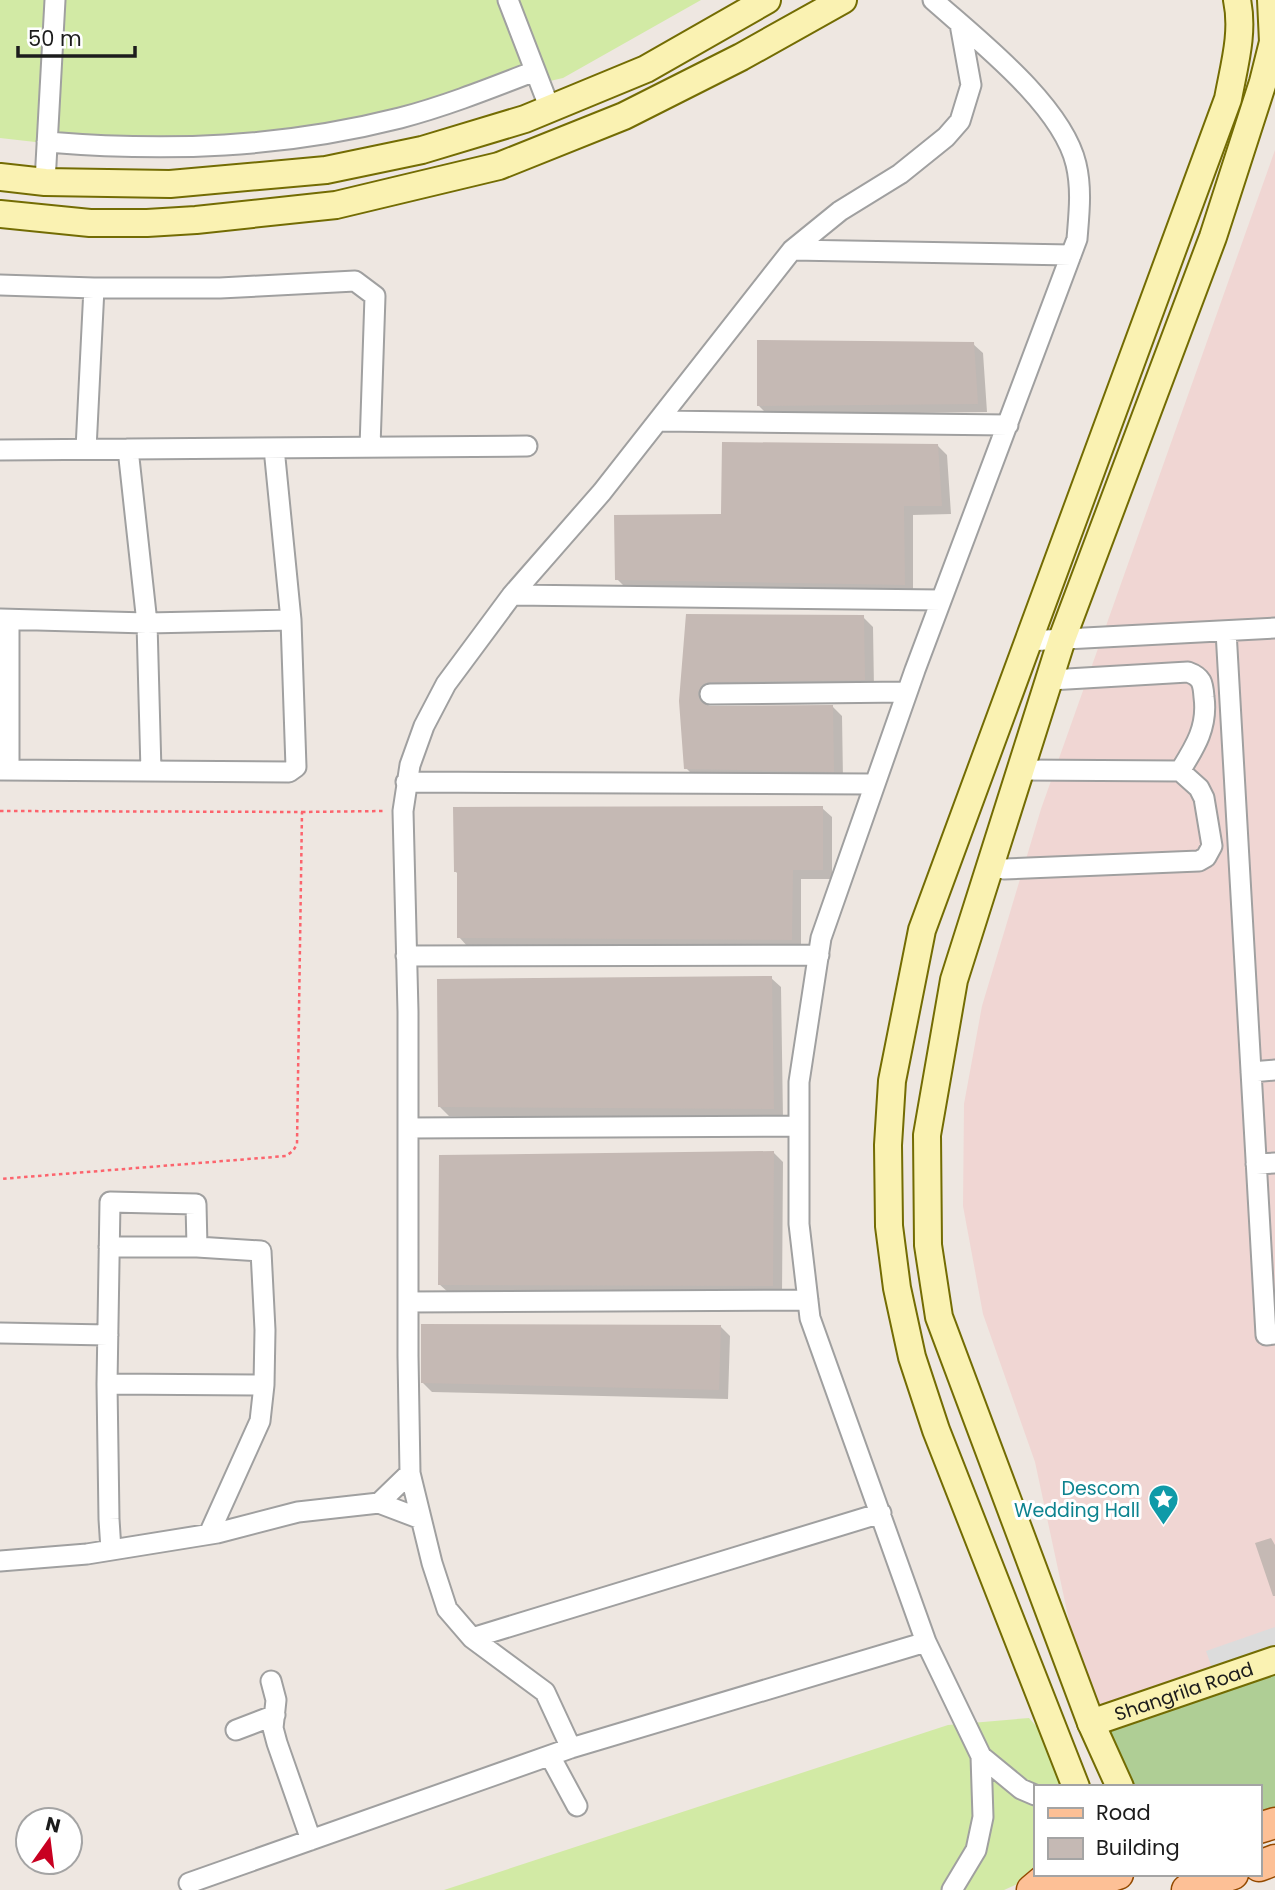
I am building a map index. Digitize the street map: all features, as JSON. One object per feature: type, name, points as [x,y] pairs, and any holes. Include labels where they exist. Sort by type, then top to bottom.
[{"type":"main road","points":[[1032,1890],[1049,1876]]},
{"type":"main road","points":[[1187,1890],[1227,1876]]},
{"type":"main road","points":[[1067,1890],[1111,1879]]},
{"type":"street","points":[[45,182],[55,0]]},
{"type":"street","points":[[508,0],[550,109]]},
{"type":"street","points":[[0,177],[45,182],[170,184],[326,170],[422,150],[525,119],[646,69],[767,0]]},
{"type":"street","points":[[0,214],[90,223],[147,223],[335,205],[405,190],[499,166],[624,116],[741,57],[843,0]]},
{"type":"street","points":[[933,0],[1029,89],[1069,143],[1076,164],[1079,189],[1077,239],[907,692],[821,938],[799,1082],[799,1224],[810,1318],[926,1642],[981,1756],[983,1817],[976,1850],[952,1890]]},
{"type":"street","points":[[1075,1785],[936,1430],[912,1357],[897,1288],[889,1226],[888,1145],[892,1081],[922,930],[1228,99],[1240,17],[1237,0]]},
{"type":"street","points":[[1119,1785],[1091,1723],[939,1317],[928,1245],[927,1135],[954,981],[1062,639],[1213,237],[1263,82],[1273,42],[1270,0]]},
{"type":"street","points":[[571,1748],[545,1692],[472,1638],[447,1609],[410,1473],[408,1012],[403,811],[406,782],[424,726],[446,684],[512,595],[602,492],[792,250],[840,211],[900,174],[946,137],[960,121],[971,85],[960,24]]},
{"type":"street","points":[[47,142],[118,148],[190,148],[261,143],[331,133],[401,118],[535,71]]},
{"type":"street","points":[[610,84],[624,116]]},
{"type":"street","points":[[143,183],[147,223]]},
{"type":"street","points":[[792,250],[1072,255]]},
{"type":"street","points":[[0,285],[220,288],[355,281],[375,296],[370,447]]},
{"type":"street","points":[[86,449],[94,288]]},
{"type":"street","points":[[659,421],[1008,425]]},
{"type":"street","points":[[0,450],[527,446]]},
{"type":"street","points":[[274,448],[291,620],[296,767],[289,772],[5,770],[4,620],[147,623],[291,620]]},
{"type":"street","points":[[128,449],[147,623],[150,771]]},
{"type":"street","points":[[512,595],[941,600]]},
{"type":"street","points":[[1027,641],[1275,628]]},
{"type":"street","points":[[1226,631],[1251,1072],[1266,1163],[1266,1335],[1275,1334]]},
{"type":"street","points":[[1049,680],[1188,672],[1197,676],[1203,682],[1206,713],[1201,734],[1180,771]]},
{"type":"street","points":[[710,694],[907,692]]},
{"type":"street","points":[[990,865],[1004,869],[1199,862],[1206,857],[1212,846],[1204,798],[1199,788],[1180,771],[1021,770]]},
{"type":"street","points":[[406,782],[873,785]]},
{"type":"street","points":[[406,956],[819,956]]},
{"type":"street","points":[[1251,1072],[1275,1070]]},
{"type":"street","points":[[408,1128],[799,1126]]},
{"type":"street","points":[[111,1550],[107,1384],[110,1202],[196,1204],[197,1247]]},
{"type":"street","points":[[110,1247],[197,1247],[261,1251],[265,1330],[260,1422],[213,1534]]},
{"type":"street","points":[[408,1302],[808,1300]]},
{"type":"street","points":[[0,1334],[108,1335]]},
{"type":"street","points":[[107,1384],[264,1385]]},
{"type":"street","points":[[379,1503],[410,1473]]},
{"type":"street","points":[[2,1559],[111,1550],[213,1534],[298,1512],[379,1503],[421,1519]]},
{"type":"street","points":[[472,1638],[881,1513]]},
{"type":"street","points":[[189,1883],[571,1748],[926,1642]]},
{"type":"street","name":"Shangrila Road","points":[[1091,1723],[1275,1660]]},
{"type":"street","points":[[271,1681],[276,1700],[273,1728],[311,1840]]},
{"type":"street","points":[[236,1730],[275,1715]]},
{"type":"street","points":[[550,1756],[577,1806]]},
{"type":"street","points":[[981,1756],[1021,1789],[1034,1794]]},
{"type":"path","points":[[0,811],[403,811]]},
{"type":"path","points":[[0,1179],[286,1156],[293,1151],[297,1144],[302,812]]},
{"type":"shaded area","points":[[1275,150],[1275,1662],[1091,1723],[1035,1462],[983,1314],[963,1206],[964,1104],[982,1006],[1041,809]]},
{"type":"shaded area","points":[[1275,1627],[1275,1660],[1216,1680],[1206,1651]]},
{"type":"green space","points":[[0,0],[701,0],[563,78],[350,126],[106,150],[0,138]]},
{"type":"green space","points":[[1275,1662],[1275,1823],[1261,1827],[1261,1785],[1119,1785],[1091,1723]]},
{"type":"green space","points":[[1029,1718],[1075,1771],[1072,1785],[1034,1785],[1036,1876],[1004,1890],[444,1890],[948,1725]]},
{"type":"building","points":[[757,340],[974,342],[978,404],[757,406]]},
{"type":"building","points":[[722,442],[938,444],[942,506],[904,506],[905,585],[615,580],[614,515],[721,514]]},
{"type":"building","points":[[686,614],[864,615],[865,680],[710,682],[703,684],[698,693],[700,701],[710,706],[833,705],[834,772],[684,769],[679,701]]},
{"type":"building","points":[[823,806],[823,870],[793,870],[792,940],[457,938],[453,807]]},
{"type":"building","points":[[772,976],[774,1109],[438,1107],[437,979]]},
{"type":"building","points":[[774,1151],[773,1286],[438,1285],[439,1155]]},
{"type":"building","points":[[421,1324],[721,1325],[719,1390],[421,1383]]},
{"type":"building","points":[[1271,1538],[1275,1545],[1275,1596],[1255,1543]]},
{"type":"place","name":"Descom Wedding Hall","points":[[1163,1526]]}]
